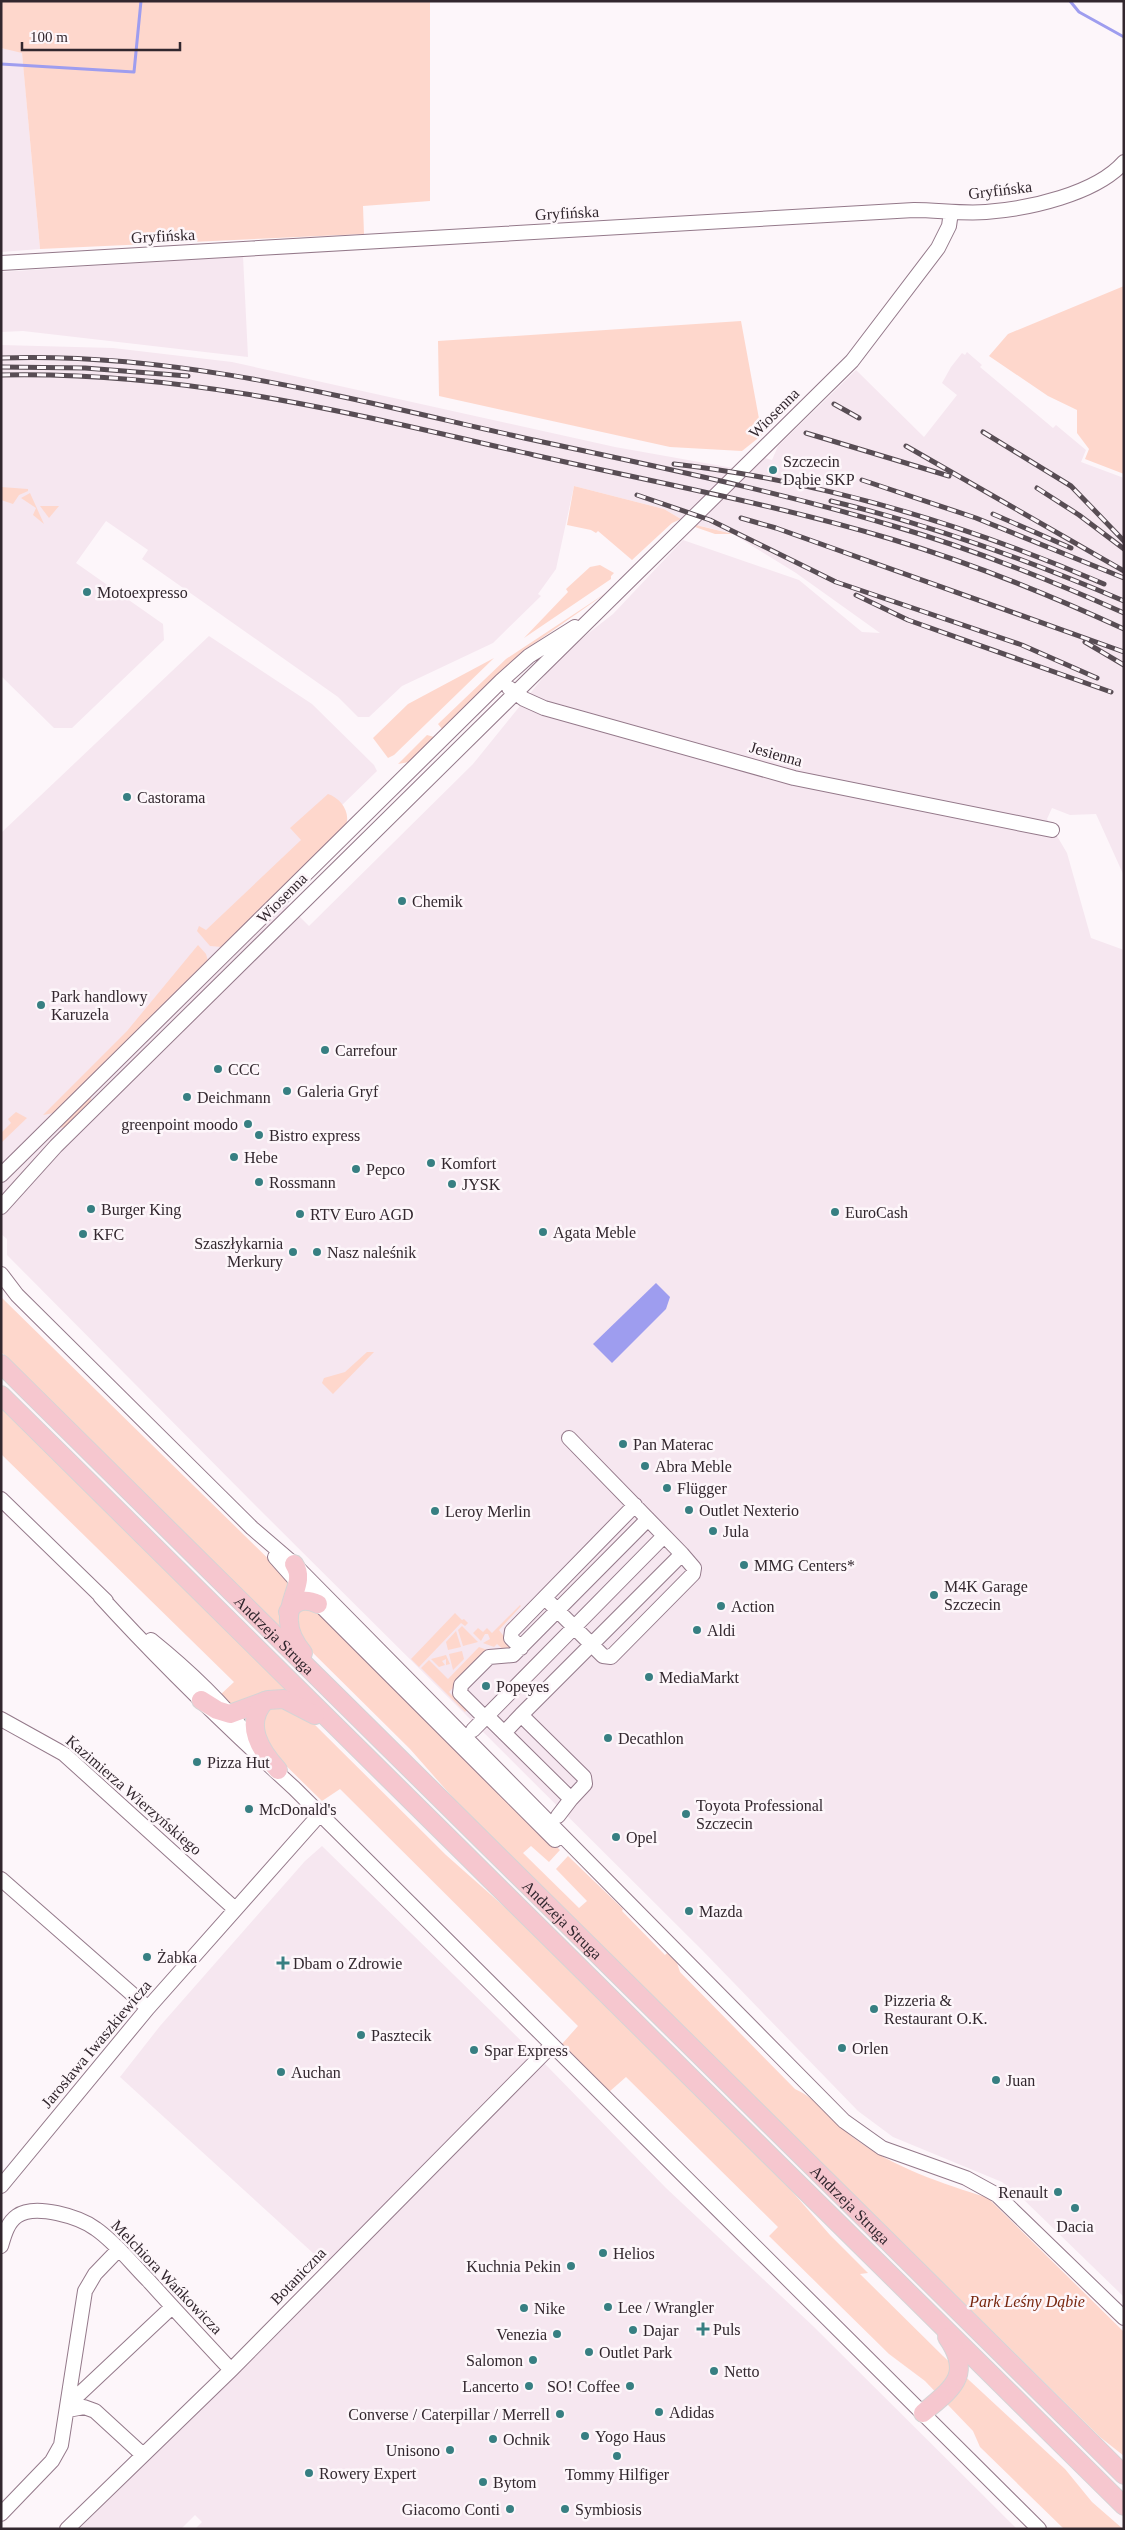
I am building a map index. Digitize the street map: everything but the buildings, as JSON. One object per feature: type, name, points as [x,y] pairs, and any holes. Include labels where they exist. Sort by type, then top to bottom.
[{"type":"main road","name":"Andrzeja Struga","points":[[1,1364],[1124,2475]]},
{"type":"main road","name":"Andrzeja Struga","points":[[1,1395],[1124,2506]]},
{"type":"main road","points":[[294,1564],[299,1575],[298,1583],[288,1612],[290,1628],[298,1647],[382,1741]]},
{"type":"main road","points":[[288,1612],[294,1604],[301,1600],[318,1604]]},
{"type":"main road","points":[[201,1700],[216,1710],[230,1714],[265,1701],[284,1700],[307,1709],[380,1770]]},
{"type":"main road","points":[[265,1701],[256,1716],[256,1735],[263,1751],[278,1770]]},
{"type":"main road","points":[[918,2303],[951,2343],[959,2369],[954,2386],[922,2413]]},
{"type":"street","name":"Gryfińska","points":[[1,263],[914,210],[950,212],[995,211],[1066,196],[1105,179],[1124,162]]},
{"type":"street","name":"Wiosenna","points":[[1,1207],[56,1146],[852,361],[938,248],[950,226],[950,212]]},
{"type":"street","name":"Wiosenna","points":[[1,1175],[501,681],[550,641],[591,618]]},
{"type":"street","name":"Jesienna","points":[[501,681],[514,693],[544,708],[794,778],[1052,830]]},
{"type":"street","points":[[1,1274],[17,1295],[252,1528],[294,1564],[587,1859],[604,1880]]},
{"type":"street","points":[[1,1287],[17,1295]]},
{"type":"street","points":[[544,1598],[603,1656],[611,1657],[693,1574],[694,1568],[569,1438]]},
{"type":"street","points":[[1,1499],[100,1596],[201,1700],[294,1788],[1039,2529]]},
{"type":"street","points":[[521,1648],[511,1638],[510,1634],[635,1505]]},
{"type":"street","points":[[571,1799],[460,1693],[460,1688],[489,1657],[513,1656],[648,1519]]},
{"type":"street","points":[[252,1528],[318,1604],[555,1840],[604,1880],[850,2127],[882,2148],[962,2176],[997,2196],[1124,2318]]},
{"type":"street","points":[[473,1730],[664,1536]]},
{"type":"street","points":[[504,1733],[682,1554]]},
{"type":"street","points":[[100,1596],[178,1662],[230,1714],[294,1788]]},
{"type":"street","points":[[521,1716],[584,1777],[585,1784],[558,1816]]},
{"type":"street","name":"Kazimierza Wierzyńskiego","points":[[1,1718],[64,1754],[235,1909]]},
{"type":"street","name":"Jarosława Iwaszkiewicza","points":[[1,2186],[148,2008],[320,1814]]},
{"type":"street","points":[[1,1879],[148,2008]]},
{"type":"street","name":"Botaniczna","points":[[67,2529],[231,2370],[552,2045]]},
{"type":"street","name":"Melchiora Wańkowicza","points":[[1,2246],[5,2232],[16,2216],[37,2211],[51,2212],[83,2221],[96,2228],[119,2249],[231,2370]]},
{"type":"street","points":[[1,2514],[52,2461],[61,2445],[69,2405],[85,2291],[95,2274],[119,2249]]},
{"type":"street","points":[[69,2405],[172,2307]]},
{"type":"street","points":[[69,2405],[95,2411],[144,2455]]},
{"type":"shaded area","points":[[1,48],[22,52],[40,249],[1,252]]},
{"type":"shaded area","points":[[243,256],[248,357],[23,331],[1,332],[1,272]]},
{"type":"shaded area","points":[[1,345],[113,348],[232,362],[615,447],[733,468],[681,519],[664,509],[574,486],[556,569],[538,594],[541,596],[493,643],[402,686],[369,717],[358,717],[338,697],[142,559],[148,550],[106,521],[76,563],[163,624],[164,640],[72,728],[54,728],[1,676]]},
{"type":"shaded area","points":[[967,352],[982,365],[980,367],[1053,428],[1056,425],[1086,450],[1081,462],[1124,478],[1124,876],[1096,814],[1070,815],[1052,808],[1047,819],[1067,853],[1091,938],[1124,950],[1124,2297],[1022,2198],[1002,2182],[893,2137],[858,2111],[702,1950],[7,1255],[7,1239],[1,1234],[1,833],[209,636],[312,704],[374,765],[377,771],[264,881],[309,926],[473,764],[562,654],[613,614],[683,540],[799,580],[862,632],[880,633],[796,573],[733,534],[697,525],[765,458],[772,460],[778,446],[856,370],[924,437],[957,395],[942,383],[962,353],[965,355]]},
{"type":"shaded area","points":[[322,1846],[548,2067],[666,2188],[813,2326],[1017,2529],[195,2529],[202,2522],[195,2515],[181,2529],[79,2529],[336,2274],[120,2077],[160,2026],[305,1861]]},
{"type":"green space","points":[[1,1],[430,1],[430,201],[363,206],[364,234],[40,249],[22,53],[1,48]]},
{"type":"green space","points":[[1124,286],[1124,474],[1085,459],[1089,449],[1077,433],[1077,410],[1048,396],[989,356],[1008,334]]},
{"type":"green space","points":[[741,321],[762,435],[742,451],[670,447],[439,396],[438,341]]},
{"type":"green space","points":[[574,486],[664,509],[681,519],[672,523],[632,560],[598,531],[596,533],[591,530],[567,525]]},
{"type":"green space","points":[[1,487],[28,489],[28,491],[19,495],[13,504],[1,500]]},
{"type":"green space","points":[[30,493],[44,524],[33,515],[36,508],[21,498]]},
{"type":"green space","points":[[40,506],[59,506],[49,518]]},
{"type":"green space","points":[[697,525],[733,534],[715,534],[695,527]]},
{"type":"green space","points":[[600,565],[614,573],[611,579],[524,638],[568,592],[566,589],[590,567]]},
{"type":"green space","points":[[612,589],[522,652],[442,729],[438,724],[506,659]]},
{"type":"green space","points":[[494,658],[394,755],[388,758],[373,738],[408,704]]},
{"type":"green space","points":[[427,735],[434,737],[409,762],[398,764]]},
{"type":"green space","points":[[328,794],[337,799],[344,807],[347,817],[345,827],[222,947],[210,946],[197,931],[199,926],[206,930],[301,840],[290,828]]},
{"type":"green space","points":[[198,945],[206,954],[208,961],[54,1113],[43,1115],[127,1031]]},
{"type":"green space","points":[[90,1096],[92,1103],[65,1127],[58,1128]]},
{"type":"green space","points":[[16,1112],[27,1118],[1,1143],[1,1133],[11,1123],[8,1119]]},
{"type":"green space","points":[[1,1297],[293,1583],[282,1630],[1,1352]]},
{"type":"green space","points":[[367,1352],[374,1352],[333,1394],[322,1383],[324,1378],[345,1372]]},
{"type":"green space","points":[[1,1406],[291,1693],[231,1708],[219,1696],[234,1682],[1,1454]]},
{"type":"green space","points":[[520,1605],[499,1630],[512,1647],[505,1651],[497,1644],[494,1647],[483,1643],[490,1639],[488,1634],[485,1634],[481,1641],[473,1633],[478,1628],[483,1632],[487,1628],[492,1633]]},
{"type":"green space","name":"Park Leśny Dąbie","points":[[313,1607],[560,1850],[549,1862],[531,1846],[523,1853],[579,1908],[587,1901],[556,1869],[568,1856],[623,1909],[622,1911],[665,1955],[667,1953],[677,1963],[680,1972],[795,2089],[812,2099],[854,2138],[885,2158],[936,2181],[988,2198],[1124,2332],[1124,2456],[1100,2437],[470,1817],[410,1749],[305,1645],[293,1618],[299,1609]]},
{"type":"green space","points":[[455,1613],[468,1623],[465,1626],[461,1623],[419,1667],[411,1659]]},
{"type":"green space","points":[[462,1626],[478,1642],[463,1646],[458,1630]]},
{"type":"green space","points":[[456,1631],[461,1647],[448,1650],[446,1642]]},
{"type":"green space","points":[[479,1647],[490,1651],[449,1692],[462,1705],[466,1703],[470,1708],[465,1712],[421,1668],[429,1660],[448,1679]]},
{"type":"green space","points":[[462,1651],[464,1659],[453,1670],[449,1654]]},
{"type":"green space","points":[[446,1655],[450,1664],[446,1665],[446,1659],[442,1661],[445,1665],[439,1667],[431,1659]]},
{"type":"green space","points":[[275,1704],[310,1720],[446,1855],[516,1917],[783,2181],[830,2235],[868,2273],[860,2274],[943,2356],[1065,2469],[1092,2502],[1123,2529],[1064,2529],[980,2447],[973,2431],[925,2381],[889,2354],[769,2236],[778,2227],[626,2077],[609,2092],[562,2044],[578,2026],[340,1789],[322,1801],[266,1746],[261,1717]]},
{"type":"water","points":[[656,1283],[670,1297],[666,1309],[612,1363],[593,1344]]},
{"type":"waterway","points":[[1,64],[134,72],[141,1]]},
{"type":"waterway","points":[[1070,1],[1079,12],[1124,37]]},
{"type":"railway","points":[[1,358],[66,358],[130,362],[258,380],[322,392],[702,477],[796,499],[920,534],[1008,565],[1124,613]]},
{"type":"railway","points":[[1,367],[85,368],[188,376]]},
{"type":"railway","points":[[1,375],[70,376],[138,380],[270,398],[713,494],[847,526],[921,548],[1009,580],[1124,629]]},
{"type":"railway","points":[[834,404],[859,418]]},
{"type":"railway","points":[[983,432],[1071,486],[1124,541]]},
{"type":"railway","points":[[806,433],[949,476]]},
{"type":"railway","points":[[906,446],[1124,571]]},
{"type":"railway","points":[[674,464],[785,482],[894,508],[1000,543],[1104,584]]},
{"type":"railway","points":[[862,480],[976,518],[1124,578]]},
{"type":"railway","points":[[1037,488],[1079,515],[1124,549]]},
{"type":"railway","points":[[637,495],[710,520],[836,582],[1022,645],[1097,678]]},
{"type":"railway","points":[[831,501],[943,532],[1052,571],[1124,601]]},
{"type":"railway","points":[[993,514],[1071,548]]},
{"type":"railway","points":[[741,518],[776,528],[1124,652]]},
{"type":"railway","points":[[856,595],[908,620],[1111,692]]},
{"type":"railway","points":[[1085,642],[1124,665]]},
{"type":"place","name":"Szczecin Dąbie SKP","points":[[773,470]]},
{"type":"place","name":"Motoexpresso","points":[[87,592]]},
{"type":"place","name":"Castorama","points":[[127,797]]},
{"type":"place","name":"Chemik","points":[[402,901]]},
{"type":"place","name":"Park handlowy Karuzela","points":[[41,1005]]},
{"type":"place","name":"Carrefour","points":[[325,1050]]},
{"type":"place","name":"CCC","points":[[218,1069]]},
{"type":"place","name":"Galeria Gryf","points":[[287,1091]]},
{"type":"place","name":"Deichmann","points":[[187,1097]]},
{"type":"place","name":"greenpoint moodo","points":[[248,1124]]},
{"type":"place","name":"Bistro express","points":[[259,1135]]},
{"type":"place","name":"Hebe","points":[[234,1157]]},
{"type":"place","name":"Komfort","points":[[431,1163]]},
{"type":"place","name":"Pepco","points":[[356,1169]]},
{"type":"place","name":"Rossmann","points":[[259,1182]]},
{"type":"place","name":"JYSK","points":[[452,1184]]},
{"type":"place","name":"Burger King","points":[[91,1209]]},
{"type":"place","name":"EuroCash","points":[[835,1212]]},
{"type":"place","name":"RTV Euro AGD","points":[[300,1214]]},
{"type":"place","name":"Agata Meble","points":[[543,1232]]},
{"type":"place","name":"KFC","points":[[83,1234]]},
{"type":"place","name":"Szaszłykarnia Merkury","points":[[293,1252]]},
{"type":"place","name":"Nasz naleśnik","points":[[317,1252]]},
{"type":"place","name":"Pan Materac","points":[[623,1444]]},
{"type":"place","name":"Abra Meble","points":[[645,1466]]},
{"type":"place","name":"Flügger","points":[[667,1488]]},
{"type":"place","name":"Outlet Nexterio","points":[[689,1510]]},
{"type":"place","name":"Leroy Merlin","points":[[435,1511]]},
{"type":"place","name":"Jula","points":[[713,1531]]},
{"type":"place","name":"MMG Centers*","points":[[744,1565]]},
{"type":"place","name":"M4K Garage Szczecin","points":[[934,1595]]},
{"type":"place","name":"Action","points":[[721,1606]]},
{"type":"place","name":"Aldi","points":[[697,1630]]},
{"type":"place","name":"MediaMarkt","points":[[649,1677]]},
{"type":"place","name":"Popeyes","points":[[486,1686]]},
{"type":"place","name":"Decathlon","points":[[608,1738]]},
{"type":"place","name":"Pizza Hut","points":[[197,1762]]},
{"type":"place","name":"McDonald's","points":[[249,1809]]},
{"type":"place","name":"Toyota Professional Szczecin","points":[[686,1814]]},
{"type":"place","name":"Opel","points":[[616,1837]]},
{"type":"place","name":"Mazda","points":[[689,1911]]},
{"type":"place","name":"Żabka","points":[[147,1957]]},
{"type":"place","name":"Dbam o Zdrowie","points":[[283,1963]]},
{"type":"place","name":"Pizzeria & Restaurant O.K.","points":[[874,2009]]},
{"type":"place","name":"Pasztecik","points":[[361,2035]]},
{"type":"place","name":"Orlen","points":[[842,2048]]},
{"type":"place","name":"Spar Express","points":[[474,2050]]},
{"type":"place","name":"Auchan","points":[[281,2072]]},
{"type":"place","name":"Juan","points":[[996,2080]]},
{"type":"place","name":"Renault","points":[[1058,2192]]},
{"type":"place","name":"Dacia","points":[[1075,2208]]},
{"type":"place","name":"Helios","points":[[603,2253]]},
{"type":"place","name":"Kuchnia Pekin","points":[[571,2266]]},
{"type":"place","name":"Lee / Wrangler","points":[[608,2307]]},
{"type":"place","name":"Nike","points":[[524,2308]]},
{"type":"place","name":"Puls","points":[[703,2329]]},
{"type":"place","name":"Dajar","points":[[633,2330]]},
{"type":"place","name":"Venezia","points":[[557,2334]]},
{"type":"place","name":"Outlet Park","points":[[589,2352]]},
{"type":"place","name":"Salomon","points":[[533,2360]]},
{"type":"place","name":"Netto","points":[[714,2371]]},
{"type":"place","name":"Lancerto","points":[[529,2386]]},
{"type":"place","name":"SO! Coffee","points":[[630,2386]]},
{"type":"place","name":"Adidas","points":[[659,2412]]},
{"type":"place","name":"Converse / Caterpillar / Merrell","points":[[560,2414]]},
{"type":"place","name":"Yogo Haus","points":[[585,2436]]},
{"type":"place","name":"Ochnik","points":[[493,2439]]},
{"type":"place","name":"Unisono","points":[[450,2450]]},
{"type":"place","name":"Tommy Hilfiger","points":[[617,2456]]},
{"type":"place","name":"Rowery Expert","points":[[309,2473]]},
{"type":"place","name":"Bytom","points":[[483,2482]]},
{"type":"place","name":"Giacomo Conti","points":[[510,2509]]},
{"type":"place","name":"Symbiosis","points":[[565,2509]]}]
